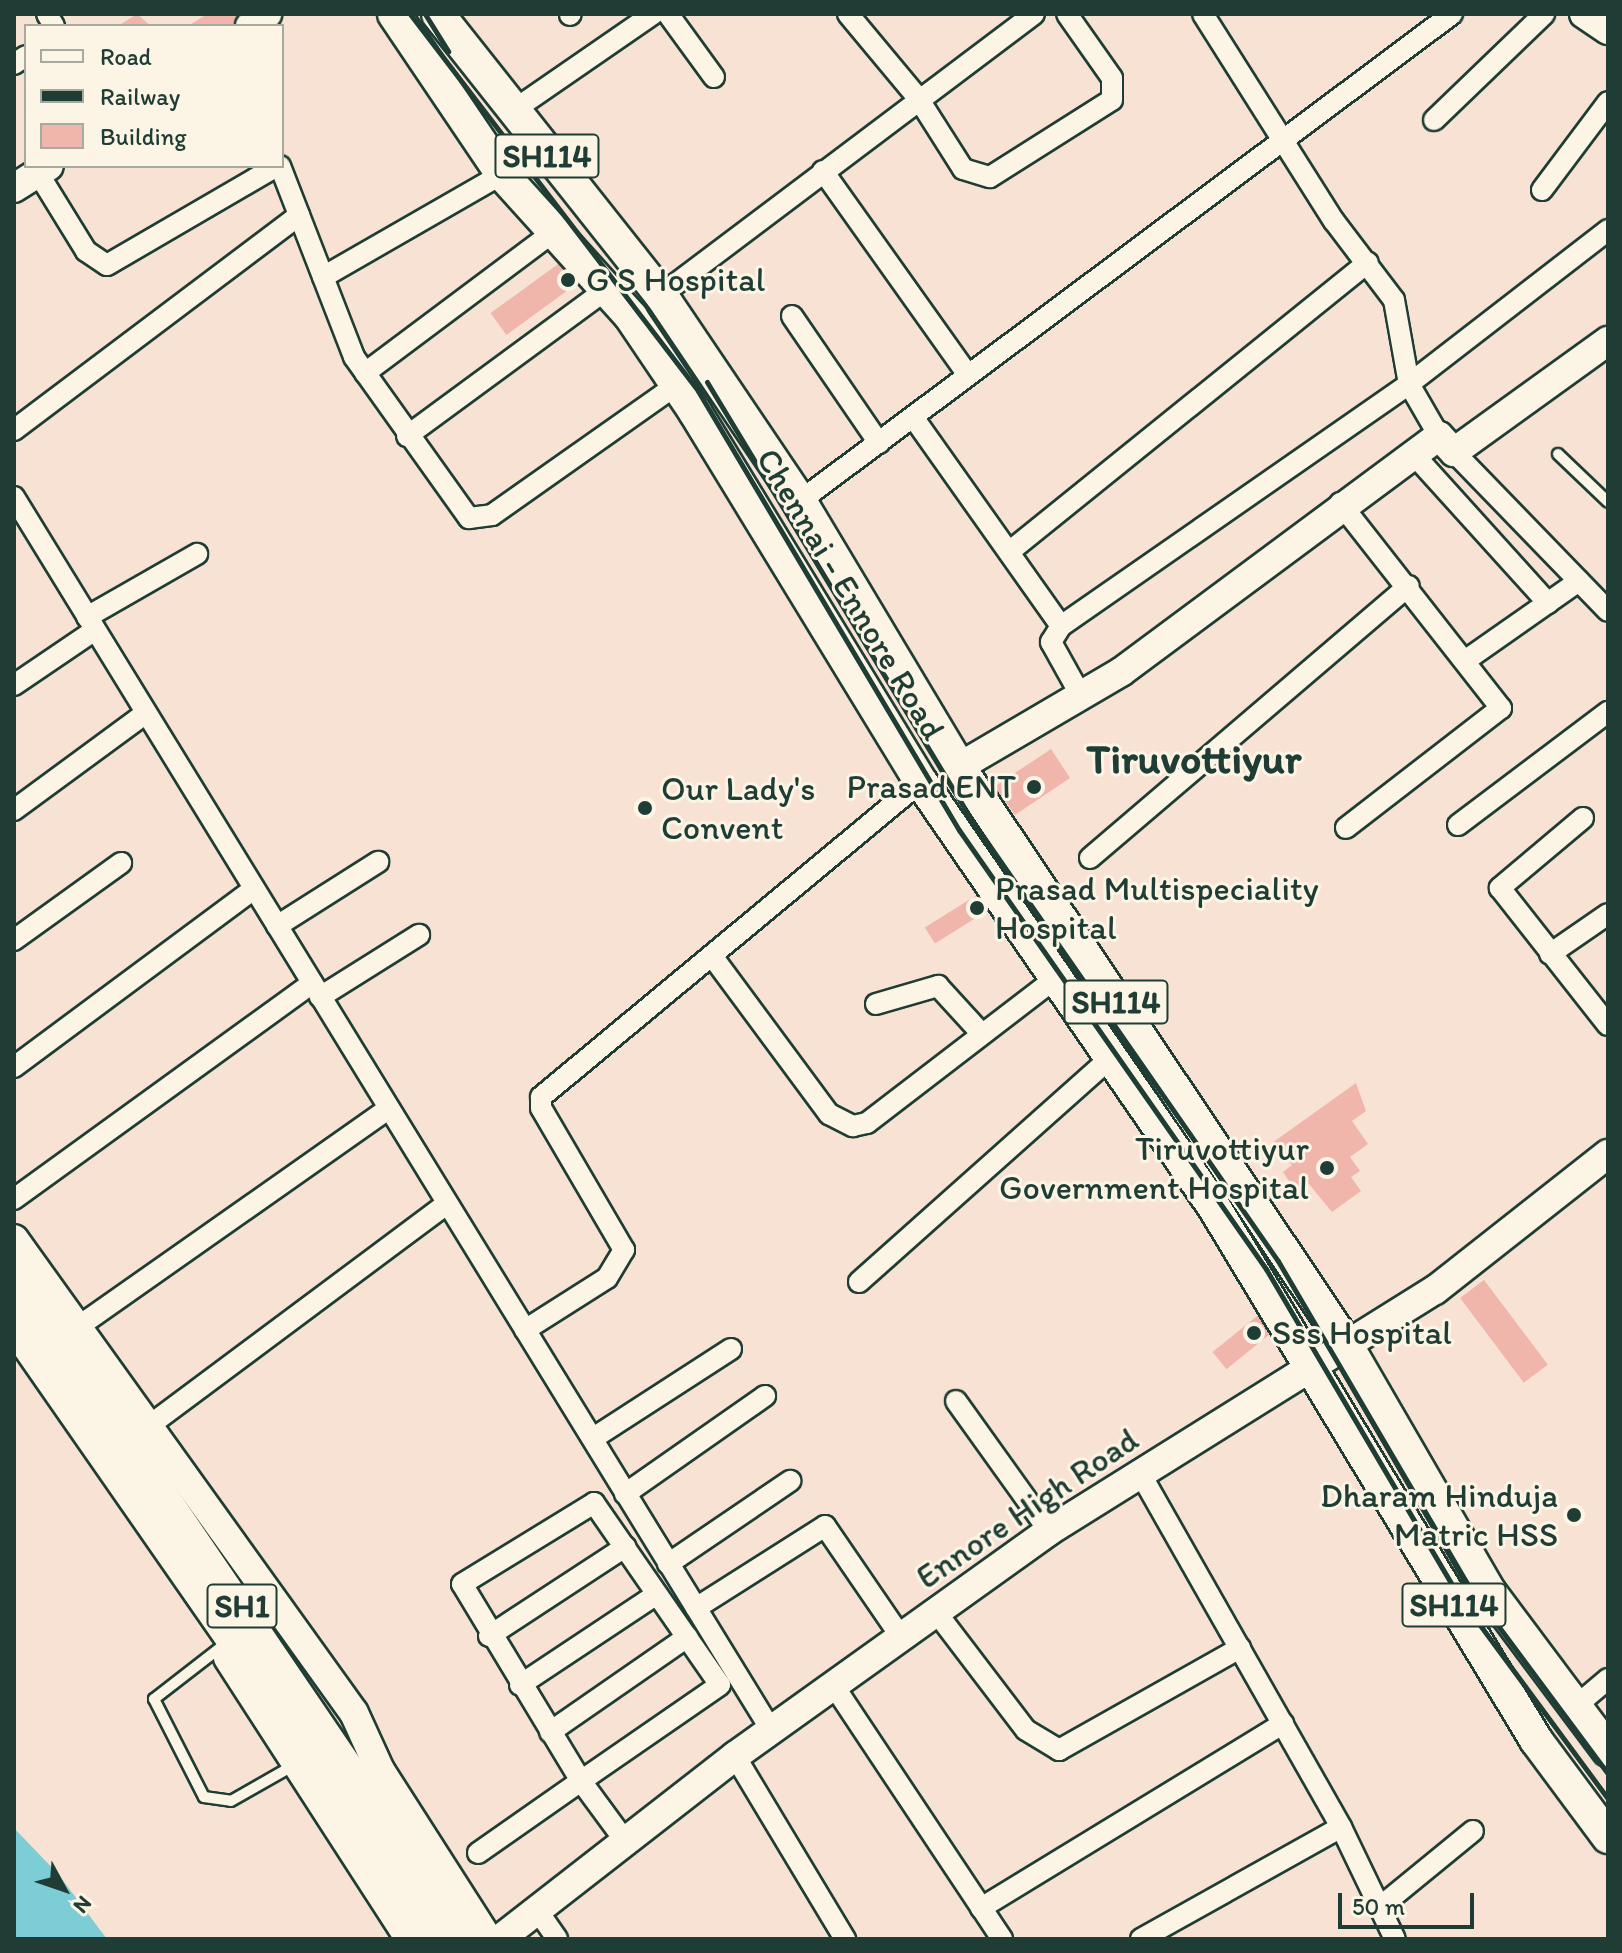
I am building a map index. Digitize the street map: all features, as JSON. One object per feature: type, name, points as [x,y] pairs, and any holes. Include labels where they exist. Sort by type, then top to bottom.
[{"type":"main road","name":"Chennai - Ennore Road","points":[[394,14],[502,174],[552,233],[607,289],[672,378],[921,782],[1052,981],[1314,1363],[1536,1740],[1608,1837]]},
{"type":"main road","name":"Chennai - Ennore Road","points":[[438,14],[511,112],[661,295],[800,501],[959,767],[1346,1344],[1489,1591],[1608,1750]]},
{"type":"main road","points":[[672,378],[698,350]]},
{"type":"main road","name":"SH1","points":[[14,1278],[463,1939]]},
{"type":"main road","name":"SH1","points":[[14,1325],[227,1643],[301,1762],[383,1875],[436,1939]]},
{"type":"street","points":[[511,112],[653,14]]},
{"type":"street","points":[[668,14],[714,77]]},
{"type":"street","points":[[848,14],[918,98],[963,169],[990,177],[1112,100],[1112,78],[1067,14]]},
{"type":"street","points":[[661,295],[918,98],[1034,14]]},
{"type":"street","points":[[800,501],[1288,143],[1452,14]]},
{"type":"street","points":[[1434,120],[1544,14]]},
{"type":"street","points":[[1584,14],[1608,30]]},
{"type":"street","points":[[1206,15],[1394,300],[1409,384],[1447,444],[1608,611]]},
{"type":"street","points":[[1542,190],[1608,102]]},
{"type":"street","points":[[34,176],[86,251],[107,265],[275,168]]},
{"type":"street","points":[[279,168],[365,373],[407,436],[469,518],[492,515],[672,378]]},
{"type":"street","points":[[823,171],[968,375]]},
{"type":"street","points":[[323,277],[502,174]]},
{"type":"street","points":[[14,430],[299,215]]},
{"type":"street","points":[[1081,696],[1051,642],[1061,626],[1409,384],[1608,230]]},
{"type":"street","points":[[365,373],[552,233]]},
{"type":"street","points":[[1009,552],[1368,262]]},
{"type":"street","points":[[407,436],[607,289]]},
{"type":"street","points":[[792,316],[879,443]]},
{"type":"street","points":[[959,767],[1081,696],[1340,503],[1416,457],[1447,444],[1608,341]]},
{"type":"street","points":[[913,417],[1061,626]]},
{"type":"street","points":[[1416,457],[1548,603]]},
{"type":"street","points":[[14,497],[388,1109],[595,1437],[625,1494],[771,1730]]},
{"type":"street","points":[[1340,503],[1469,658],[1501,708],[1346,828]]},
{"type":"street","points":[[14,685],[91,624],[197,554]]},
{"type":"street","points":[[1469,658],[1579,581]]},
{"type":"street","points":[[1090,858],[1409,586]]},
{"type":"street","points":[[1458,825],[1608,712]]},
{"type":"street","points":[[14,810],[146,713]]},
{"type":"street","points":[[525,1330],[607,1278],[624,1250],[541,1108],[541,1097],[715,960],[921,782]]},
{"type":"street","points":[[1583,818],[1500,888],[1608,1025]]},
{"type":"street","points":[[277,926],[378,862]]},
{"type":"street","points":[[14,940],[121,863]]},
{"type":"street","points":[[14,1067],[254,889]]},
{"type":"street","points":[[1550,954],[1608,914]]},
{"type":"street","points":[[14,1199],[316,990],[419,935]]},
{"type":"street","points":[[715,960],[840,1124],[867,1123],[1052,981]]},
{"type":"street","points":[[876,1004],[938,986],[982,1034]]},
{"type":"street","points":[[859,1282],[1108,1060]]},
{"type":"street","points":[[75,1329],[388,1109]]},
{"type":"street","name":"Ennore High Road","points":[[500,1939],[735,1756],[836,1689],[1049,1531],[1435,1290],[1608,1154]]},
{"type":"street","points":[[146,1428],[447,1204]]},
{"type":"street","points":[[14,1239],[146,1428],[354,1713],[380,1770],[488,1939]]},
{"type":"street","points":[[14,1348],[227,1643]]},
{"type":"street","points":[[595,1437],[731,1349]]},
{"type":"street","points":[[625,1494],[765,1396]]},
{"type":"street","points":[[956,1401],[1049,1531]]},
{"type":"street","points":[[1140,1473],[1341,1827],[1395,1939]]},
{"type":"street","points":[[668,1564],[790,1481]]},
{"type":"street","points":[[478,1853],[581,1781],[720,1685],[594,1503],[462,1584],[489,1636],[520,1685],[581,1781],[625,1841]]},
{"type":"street","points":[[696,1608],[825,1526],[903,1640]]},
{"type":"street","points":[[489,1636],[625,1547]]},
{"type":"street","points":[[520,1685],[657,1594]]},
{"type":"street","points":[[936,1612],[1026,1730],[1059,1750],[1240,1648]]},
{"type":"street","points":[[550,1732],[687,1637]]},
{"type":"street","points":[[1576,1706],[1608,1679]]},
{"type":"street","points":[[836,1689],[1002,1939]]},
{"type":"street","points":[[981,1908],[1283,1724]]},
{"type":"street","points":[[735,1756],[845,1939]]},
{"type":"street","points":[[301,1762],[410,1939]]},
{"type":"street","points":[[1141,1939],[1341,1827]]},
{"type":"street","points":[[1380,1907],[1473,1831]]},
{"type":"street","points":[[537,1910],[557,1939]]},
{"type":"lane","points":[[1558,454],[1608,502]]},
{"type":"lane","points":[[227,1643],[154,1699],[204,1797],[231,1801],[301,1762]]},
{"type":"water","points":[[14,1828],[58,1874],[107,1939],[14,1939]]},
{"type":"building","points":[[137,14],[149,24],[121,24]]},
{"type":"building","points":[[207,14],[249,16],[237,24],[191,24]]},
{"type":"building","points":[[565,259],[581,281],[506,335],[491,313]]},
{"type":"building","points":[[1051,749],[1070,778],[1015,815],[1006,802],[992,811],[982,795]]},
{"type":"building","points":[[980,893],[990,909],[935,944],[925,927]]},
{"type":"building","points":[[1356,1083],[1366,1111],[1352,1121],[1368,1144],[1350,1157],[1360,1171],[1351,1177],[1361,1191],[1332,1212],[1309,1184],[1293,1187],[1283,1172],[1292,1165],[1272,1143]]},
{"type":"building","points":[[1484,1280],[1548,1365],[1524,1383],[1460,1298]]},
{"type":"building","points":[[1267,1308],[1281,1325],[1226,1369],[1213,1352]]},
{"type":"railway","points":[[410,14],[698,391],[959,830],[1266,1269],[1460,1598],[1608,1799]]},
{"type":"railway","points":[[425,14],[448,51]]},
{"type":"railway","points":[[707,382],[971,819],[1278,1261],[1470,1588],[1608,1774]]},
{"type":"place","name":"G S Hospital","points":[[568,280]]},
{"type":"place","name":"Prasad ENT","points":[[1034,787]]},
{"type":"place","name":"Our Lady's Convent","points":[[645,808]]},
{"type":"place","name":"Prasad Multispeciality Hospital","points":[[977,908]]},
{"type":"place","name":"Tiruvottiyur Government Hospital","points":[[1327,1168]]},
{"type":"place","name":"Sss Hospital","points":[[1254,1333]]},
{"type":"place","name":"Dharam Hinduja Matric HSS","points":[[1574,1515]]},
{"type":"district","name":"Tiruvottiyur","points":[[1194,759]]}]
